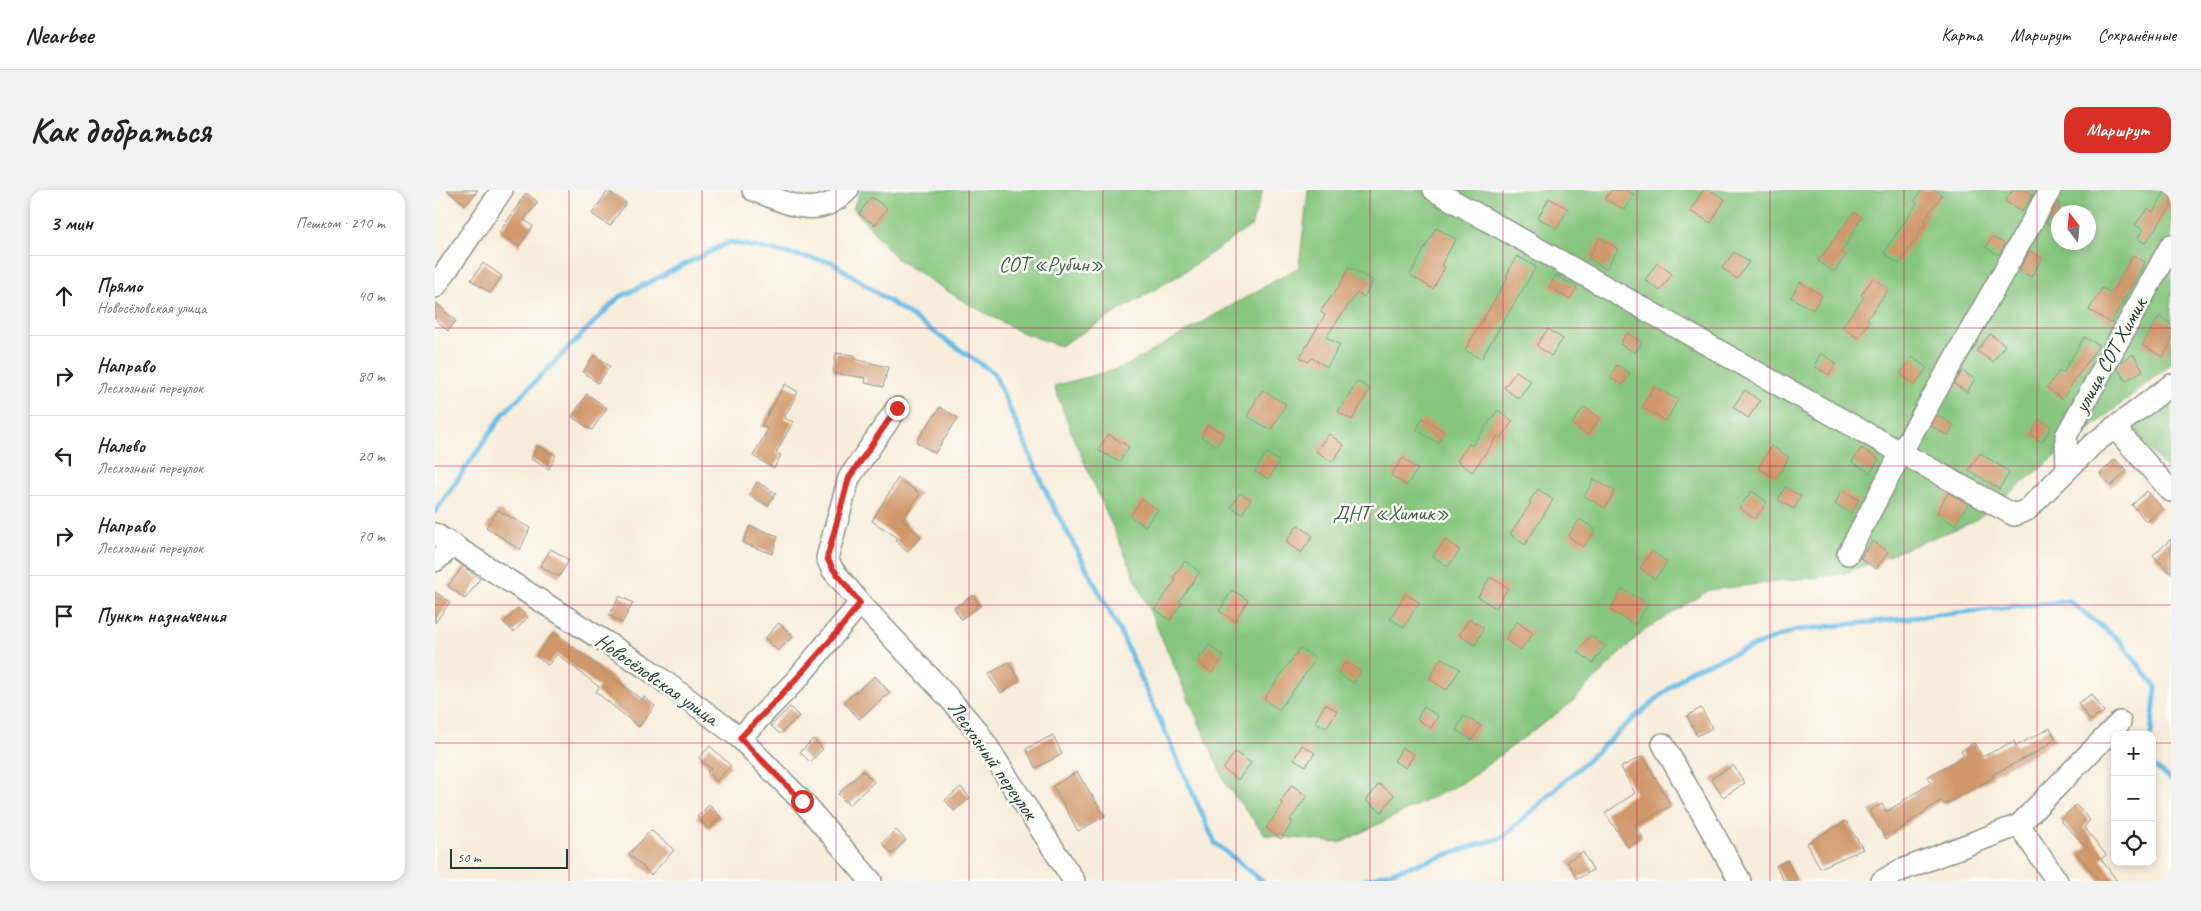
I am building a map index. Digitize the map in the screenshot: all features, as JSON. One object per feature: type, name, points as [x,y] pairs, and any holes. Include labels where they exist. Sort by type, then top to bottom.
[{"type":"street","points":[[435,287],[502,190]]},
{"type":"street","points":[[753,190],[805,209],[822,208],[841,198],[849,190]]},
{"type":"street","points":[[1434,190],[2014,515],[2027,510],[2067,469],[2114,427],[2171,385]]},
{"type":"street","points":[[1848,554],[1901,453],[2050,190]]},
{"type":"street","name":"улица СОТ Химик","points":[[2067,469],[2066,436],[2171,245]]},
{"type":"street","name":"Лесхозный переулок","points":[[897,408],[849,478],[827,558],[833,569],[860,603],[978,732],[1074,881]]},
{"type":"street","points":[[2114,427],[2171,491]]},
{"type":"street","name":"Новосёловская улица","points":[[435,534],[645,668],[740,738],[802,801],[871,881]]},
{"type":"street","points":[[435,561],[453,545]]},
{"type":"street","points":[[740,738],[798,678],[813,658],[839,631],[860,603]]},
{"type":"street","points":[[1882,881],[1899,871],[2019,825],[2120,722]]},
{"type":"street","points":[[1663,744],[1740,881]]},
{"type":"street","points":[[2019,825],[2057,881]]},
{"type":"green space","name":"СОТ «Рубин»","points":[[861,190],[1263,190],[1251,226],[1181,274],[1060,346],[1018,331],[960,299],[897,259],[853,208]]},
{"type":"green space","name":"ДНТ «Химик»","points":[[1308,190],[2171,190],[2171,364],[1973,522],[1842,574],[1709,590],[1642,632],[1572,702],[1464,782],[1340,843],[1265,835],[1227,786],[1074,439],[1054,386],[1124,367],[1299,267]]},
{"type":"green space","points":[[2171,396],[2171,475],[2130,426]]},
{"type":"building","points":[[447,190],[478,190],[466,205]]},
{"type":"building","points":[[1611,190],[1626,190],[1634,194],[1625,210],[1605,199]]},
{"type":"building","points":[[1703,190],[1709,190],[1725,199],[1711,223],[1690,211]]},
{"type":"building","points":[[1922,190],[1935,190],[1942,195],[1924,220],[1927,222],[1899,264],[1884,253],[1917,203],[1914,201]]},
{"type":"building","points":[[2013,190],[2025,190],[2033,195],[2021,212],[2005,201]]},
{"type":"building","points":[[2166,190],[2171,190],[2171,207],[2145,243],[2137,239],[2143,230],[2135,225],[2148,208],[2153,212]]},
{"type":"building","points":[[608,191],[626,203],[610,226],[592,214]]},
{"type":"building","points":[[526,193],[538,202],[524,220],[533,226],[519,246],[499,233]]},
{"type":"building","points":[[871,197],[887,208],[875,225],[859,214]]},
{"type":"building","points":[[1549,198],[1568,209],[1557,228],[1538,218]]},
{"type":"building","points":[[1854,212],[1862,217],[1841,252],[1846,255],[1834,272],[1818,261]]},
{"type":"building","points":[[2051,214],[2051,226],[2046,223]]},
{"type":"building","points":[[1436,228],[1456,239],[1441,265],[1445,267],[1433,289],[1410,275]]},
{"type":"building","points":[[1992,237],[2005,244],[1999,255],[1986,248]]},
{"type":"building","points":[[1600,238],[1618,249],[1606,269],[1588,258]]},
{"type":"building","points":[[2030,251],[2042,258],[2031,277],[2019,270]]},
{"type":"building","points":[[1734,252],[1749,262],[1737,279],[1722,268]]},
{"type":"building","points":[[2133,255],[2145,262],[2111,323],[2089,310],[2102,288],[2111,293]]},
{"type":"building","points":[[1517,256],[1536,267],[1481,359],[1465,350],[1508,277],[1506,276]]},
{"type":"building","points":[[483,263],[502,276],[490,293],[471,280]]},
{"type":"building","points":[[1657,263],[1672,274],[1660,291],[1645,280]]},
{"type":"building","points":[[1349,267],[1373,281],[1364,297],[1357,293],[1326,337],[1340,345],[1327,367],[1312,358],[1308,362],[1300,357],[1325,315],[1320,312],[1341,283]]},
{"type":"building","points":[[1556,275],[1577,288],[1570,299],[1549,287]]},
{"type":"building","points":[[1873,278],[1889,289],[1867,319],[1870,321],[1858,338],[1842,327],[1864,297],[1861,295]]},
{"type":"building","points":[[1800,282],[1822,295],[1813,310],[1791,297]]},
{"type":"building","points":[[435,302],[456,321],[448,331],[435,319]]},
{"type":"building","points":[[2159,317],[2171,324],[2171,343],[2163,357],[2142,345]]},
{"type":"building","points":[[1548,329],[1563,339],[1551,356],[1536,345]]},
{"type":"building","points":[[1627,333],[1642,342],[1635,353],[1620,344]]},
{"type":"building","points":[[1990,334],[2005,345],[1993,362],[1977,351]]},
{"type":"building","points":[[2084,337],[2099,345],[2062,399],[2047,388],[2059,371],[2063,373]]},
{"type":"building","points":[[836,353],[854,355],[854,359],[888,367],[883,387],[865,383],[866,378],[833,373]]},
{"type":"building","points":[[1821,353],[1836,363],[1829,375],[1814,366]]},
{"type":"building","points":[[2133,354],[2143,370],[2126,381],[2117,368],[2121,362]]},
{"type":"building","points":[[594,355],[610,366],[598,383],[583,372]]},
{"type":"building","points":[[1912,357],[1927,368],[1915,385],[1900,374]]},
{"type":"building","points":[[1617,365],[1630,373],[1623,385],[1610,378]]},
{"type":"building","points":[[1516,371],[1531,381],[1519,399],[1504,388]]},
{"type":"building","points":[[1962,371],[1975,379],[1967,392],[1954,384]]},
{"type":"building","points":[[1357,381],[1370,389],[1352,420],[1338,412]]},
{"type":"building","points":[[785,384],[798,392],[784,418],[793,422],[776,453],[781,455],[774,468],[753,456],[768,429],[761,426]]},
{"type":"building","points":[[1654,386],[1678,400],[1666,421],[1642,407]]},
{"type":"building","points":[[1262,390],[1286,404],[1271,430],[1247,416]]},
{"type":"building","points":[[1745,390],[1760,401],[1748,418],[1733,407]]},
{"type":"building","points":[[587,394],[607,408],[592,430],[572,417]]},
{"type":"building","points":[[940,407],[958,418],[935,453],[916,442]]},
{"type":"building","points":[[1584,407],[1600,418],[1587,435],[1572,424]]},
{"type":"building","points":[[1498,410],[1513,421],[1501,438],[1498,436],[1472,472],[1457,461],[1469,444],[1472,446]]},
{"type":"building","points":[[1937,415],[1954,425],[1948,436],[1931,426]]},
{"type":"building","points":[[1423,418],[1445,432],[1438,443],[1416,430]]},
{"type":"building","points":[[2039,419],[2051,426],[2042,442],[2030,435]]},
{"type":"building","points":[[1208,425],[1224,434],[1217,446],[1201,437]]},
{"type":"building","points":[[1108,434],[1129,447],[1119,462],[1098,450]]},
{"type":"building","points":[[1329,434],[1344,445],[1332,462],[1316,451]]},
{"type":"building","points":[[537,446],[556,455],[549,469],[531,459]]},
{"type":"building","points":[[1771,446],[1789,457],[1777,479],[1758,468]]},
{"type":"building","points":[[1861,448],[1879,459],[1870,473],[1852,462]]},
{"type":"building","points":[[1266,453],[1279,461],[1269,479],[1255,472]]},
{"type":"building","points":[[1980,453],[2010,472],[1999,489],[1969,470]]},
{"type":"building","points":[[1403,458],[1418,469],[1406,486],[1391,475]]},
{"type":"building","points":[[2115,459],[2127,471],[2111,486],[2100,474]]},
{"type":"building","points":[[898,478],[920,494],[902,519],[921,537],[907,552],[895,540],[898,538],[872,521]]},
{"type":"building","points":[[1594,479],[1615,491],[1605,508],[1584,496]]},
{"type":"building","points":[[757,482],[776,493],[768,506],[749,495]]},
{"type":"building","points":[[1785,487],[1801,496],[1794,509],[1778,500]]},
{"type":"building","points":[[1538,489],[1553,500],[1525,545],[1510,534]]},
{"type":"building","points":[[1842,490],[1859,500],[1851,513],[1835,504]]},
{"type":"building","points":[[1752,491],[1767,502],[1755,519],[1739,508]]},
{"type":"building","points":[[2147,491],[2162,508],[2147,522],[2132,505]]},
{"type":"building","points":[[1240,493],[1251,499],[1242,514],[1231,507]]},
{"type":"building","points":[[1948,493],[1968,504],[1955,525],[1936,514]]},
{"type":"building","points":[[1142,499],[1158,510],[1145,526],[1130,516]]},
{"type":"building","points":[[498,510],[530,528],[520,550],[486,527]]},
{"type":"building","points":[[1580,519],[1596,530],[1583,547],[1568,536]]},
{"type":"building","points":[[1298,525],[1313,536],[1301,553],[1286,542]]},
{"type":"building","points":[[750,526],[778,536],[772,554],[743,543]]},
{"type":"building","points":[[2171,539],[2171,574],[2153,555]]},
{"type":"building","points":[[1445,540],[1460,550],[1448,567],[1433,556]]},
{"type":"building","points":[[1873,541],[1888,552],[1876,569],[1860,558]]},
{"type":"building","points":[[551,549],[569,560],[559,577],[540,566]]},
{"type":"building","points":[[1652,551],[1667,562],[1655,579],[1640,568]]},
{"type":"building","points":[[1185,561],[1200,572],[1179,601],[1182,603],[1170,620],[1155,609],[1176,580],[1173,578]]},
{"type":"building","points":[[463,566],[480,579],[465,599],[448,586]]},
{"type":"building","points":[[1490,577],[1508,588],[1496,608],[1478,597]]},
{"type":"building","points":[[1622,589],[1648,604],[1635,625],[1610,610]]},
{"type":"building","points":[[1232,590],[1248,600],[1235,621],[1219,611]]},
{"type":"building","points":[[435,592],[450,602],[435,623]]},
{"type":"building","points":[[1405,594],[1419,602],[1404,627],[1390,619]]},
{"type":"building","points":[[973,595],[980,606],[961,619],[954,608]]},
{"type":"building","points":[[620,596],[633,603],[622,623],[609,615]]},
{"type":"building","points":[[518,608],[528,617],[514,632],[504,623]]},
{"type":"building","points":[[1469,619],[1484,628],[1475,645],[1459,635]]},
{"type":"building","points":[[1517,622],[1533,633],[1521,650],[1505,639]]},
{"type":"building","points":[[779,623],[793,636],[778,651],[765,638]]},
{"type":"building","points":[[554,632],[642,700],[644,697],[655,706],[639,727],[596,692],[599,687],[557,654],[548,665],[536,656]]},
{"type":"building","points":[[1590,635],[1605,646],[1593,663],[1578,652]]},
{"type":"building","points":[[1209,645],[1224,656],[1212,673],[1197,662]]},
{"type":"building","points":[[1300,648],[1316,659],[1279,710],[1264,699]]},
{"type":"building","points":[[1441,658],[1460,669],[1447,690],[1429,679]]},
{"type":"building","points":[[1008,662],[1020,680],[1001,693],[988,675]]},
{"type":"building","points":[[1345,662],[1361,671],[1354,683],[1338,673]]},
{"type":"building","points":[[875,676],[890,693],[859,719],[844,702]]},
{"type":"building","points":[[2092,694],[2104,712],[2090,721],[2078,703]]},
{"type":"building","points":[[1325,704],[1337,711],[1326,728],[1315,722]]},
{"type":"building","points":[[790,707],[799,716],[780,734],[771,726]]},
{"type":"building","points":[[1424,707],[1438,716],[1431,728],[1417,719]]},
{"type":"building","points":[[1701,708],[1712,728],[1697,736],[1687,716]]},
{"type":"building","points":[[1464,716],[1481,726],[1472,740],[1456,730]]},
{"type":"building","points":[[2050,728],[2056,739],[2037,752],[1992,775],[1994,777],[1944,805],[1941,800],[1886,839],[1869,811],[1882,804],[1886,812],[1931,783],[1927,777],[1964,756],[1961,751],[1974,743],[1982,757],[2014,741],[2016,746]]},
{"type":"building","points":[[1053,735],[1062,754],[1036,768],[1026,749]]},
{"type":"building","points":[[813,739],[823,749],[810,762],[800,752]]},
{"type":"building","points":[[1302,745],[1315,753],[1306,766],[1294,759]]},
{"type":"building","points":[[710,746],[731,766],[716,781],[707,772],[711,769],[699,758]]},
{"type":"building","points":[[1402,748],[1414,754],[1406,768],[1394,761]]},
{"type":"building","points":[[1235,752],[1251,763],[1238,780],[1223,769]]},
{"type":"building","points":[[1643,756],[1671,806],[1635,825],[1643,837],[1628,847],[1605,813],[1635,793],[1621,767]]},
{"type":"building","points":[[1733,765],[1745,783],[1723,797],[1711,779]]},
{"type":"building","points":[[863,771],[874,782],[849,805],[838,794]]},
{"type":"building","points":[[1077,772],[1105,816],[1078,831],[1053,786]]},
{"type":"building","points":[[1379,784],[1394,795],[1382,812],[1366,801]]},
{"type":"building","points":[[1292,785],[1307,796],[1290,820],[1293,822],[1281,839],[1266,828],[1283,804],[1280,802]]},
{"type":"building","points":[[961,787],[970,798],[954,811],[945,800]]},
{"type":"building","points":[[709,805],[721,817],[709,829],[697,817]]},
{"type":"building","points":[[2076,805],[2090,820],[2084,827],[2106,855],[2101,859],[2117,881],[2099,881],[2077,854],[2087,847],[2060,820]]},
{"type":"building","points":[[1846,821],[1863,849],[1820,868],[1807,843]]},
{"type":"building","points":[[651,830],[674,850],[651,875],[629,854]]},
{"type":"building","points":[[896,830],[906,840],[892,854],[882,843]]},
{"type":"building","points":[[1583,852],[1593,870],[1577,879],[1567,861]]},
{"type":"building","points":[[1787,860],[1798,881],[1784,881],[1776,866]]},
{"type":"waterway","points":[[435,512],[504,413],[618,298],[729,242],[832,262],[994,373],[1049,498],[1120,631],[1215,843],[1262,881]]},
{"type":"waterway","points":[[1363,881],[1503,837],[1635,717],[1691,670],[1796,630],[2069,601],[2120,641],[2156,687],[2151,731]]},
{"type":"waterway","points":[[2156,768],[2171,779]]},
{"type":"route","points":[[802,801],[740,738],[798,678],[813,658],[839,631],[860,603],[833,569],[827,558],[849,478],[897,408]]}]
